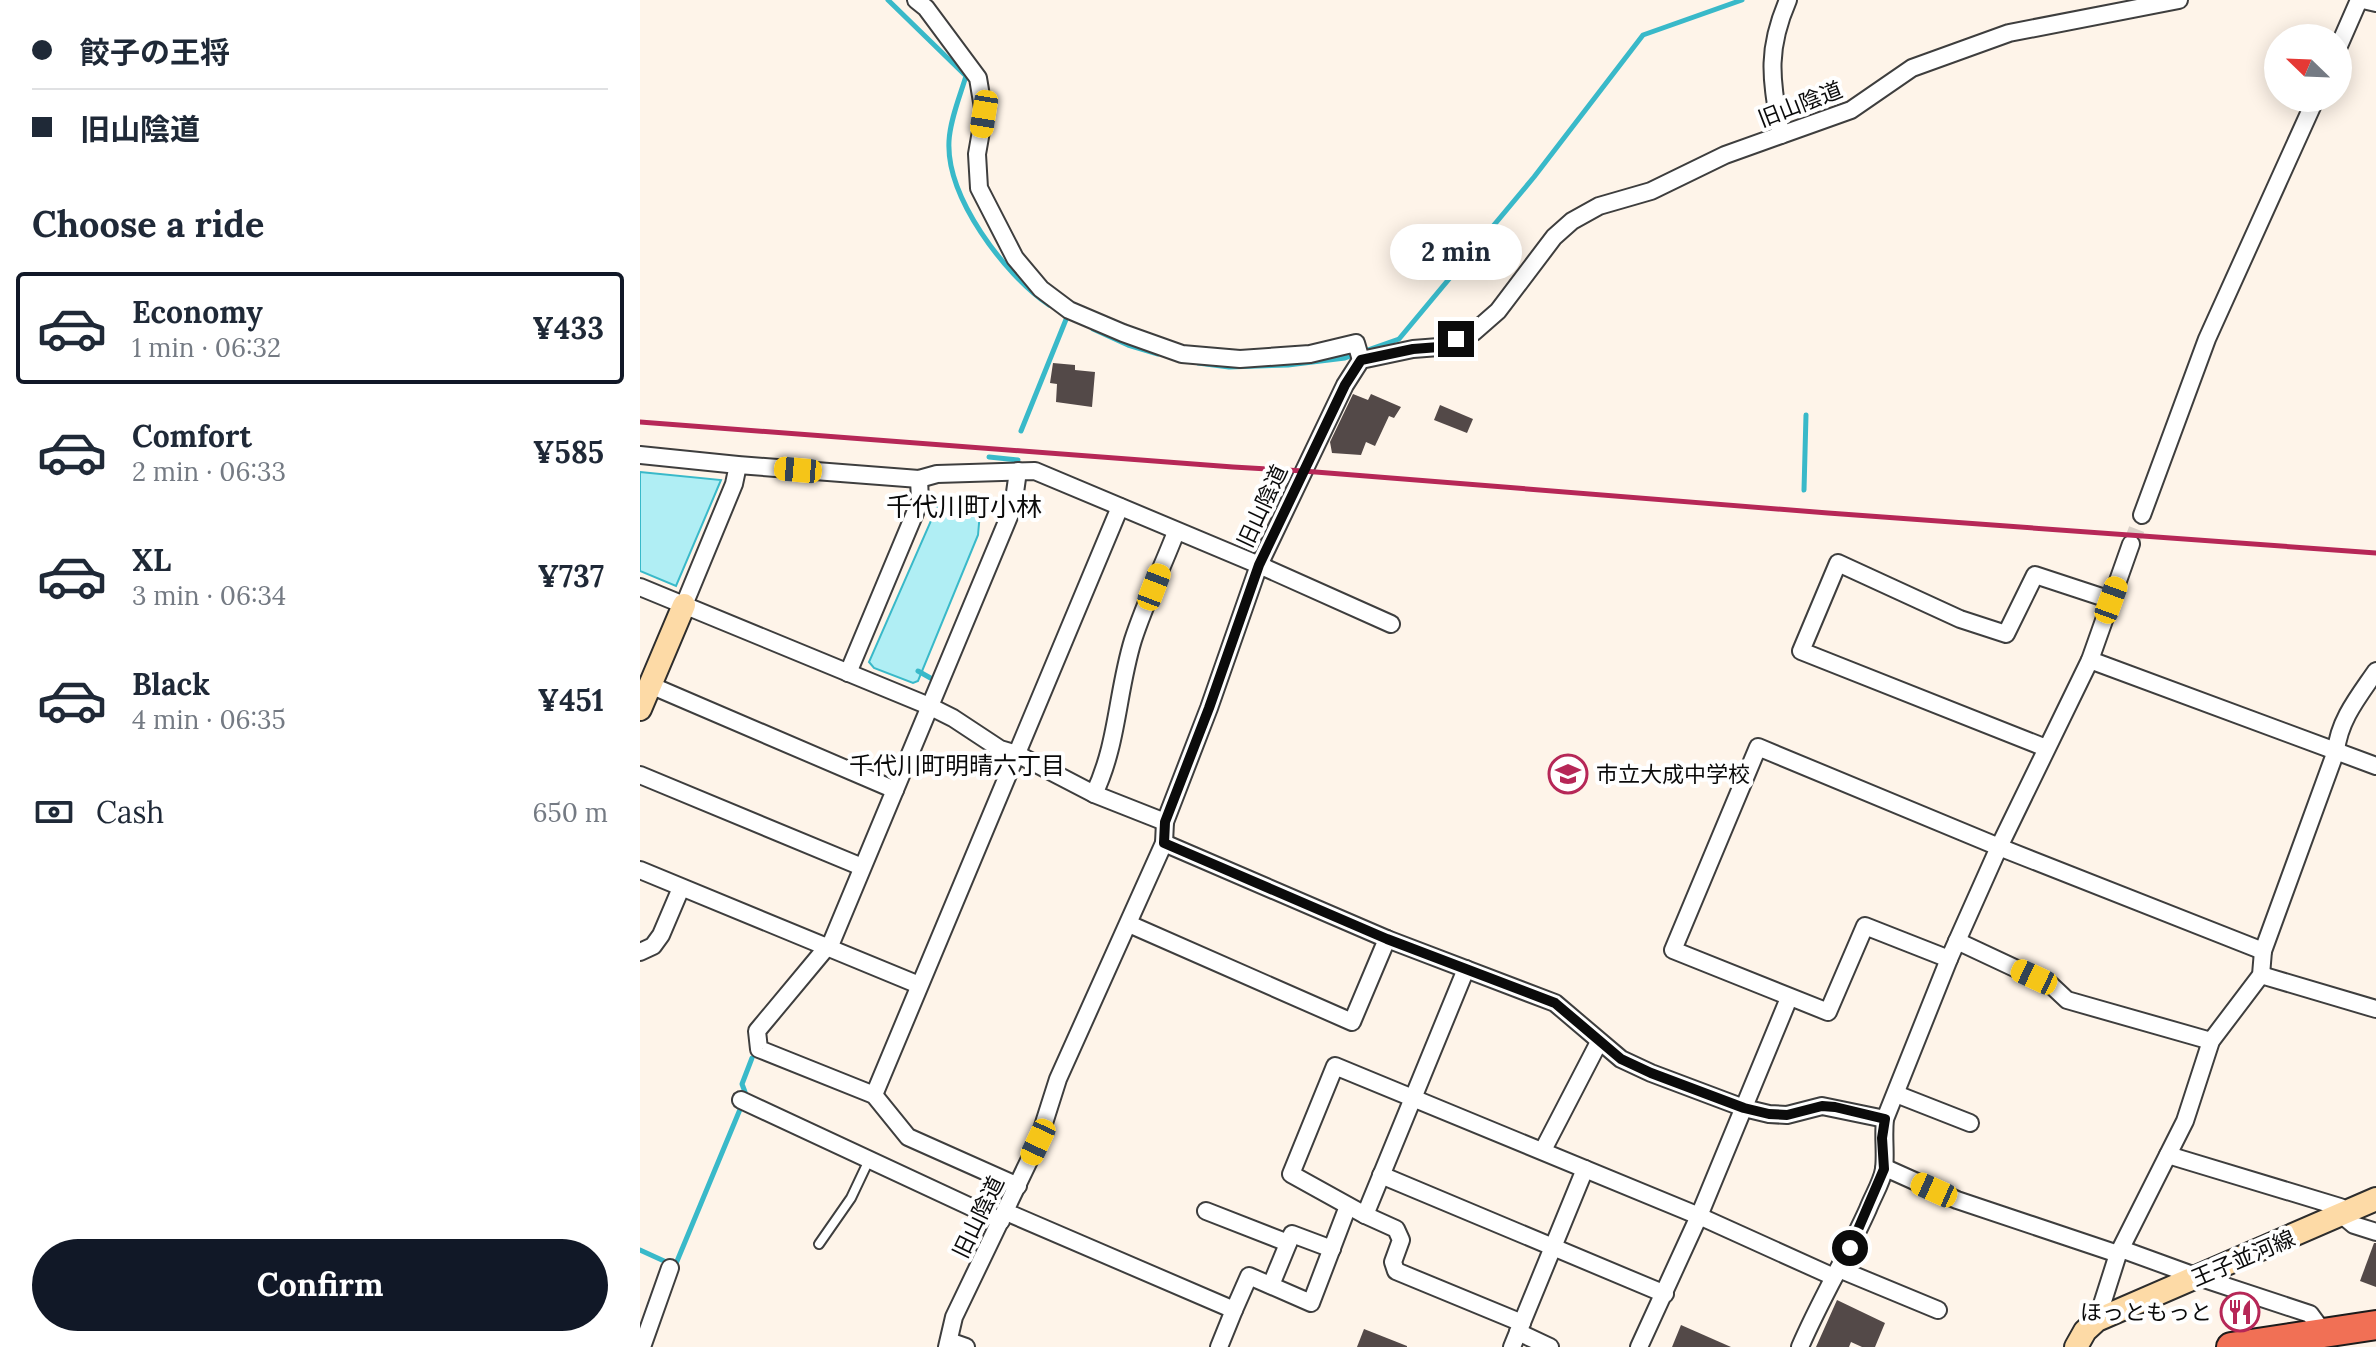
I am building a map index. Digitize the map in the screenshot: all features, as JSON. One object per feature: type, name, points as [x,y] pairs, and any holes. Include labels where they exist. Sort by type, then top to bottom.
[{"type":"highway","points":[[2231,1347],[2324,1333],[2363,1334]]},
{"type":"main road","points":[[640,709],[684,605]]},
{"type":"main road","name":"王子並河線","points":[[2076,1347],[2085,1331],[2097,1320],[2376,1199]]},
{"type":"street","points":[[916,0],[926,8],[978,78],[984,114],[977,154],[979,188],[1015,258],[1041,289],[1069,310],[1182,354],[1254,358],[1310,354],[1356,343],[1361,360]]},
{"type":"street","points":[[1781,135],[1772,85],[1772,46],[1788,0]]},
{"type":"street","name":"旧山陰道","points":[[948,1344],[954,1317],[1038,1142],[1058,1079],[1164,843],[1165,822],[1259,565],[1345,385],[1361,360],[1439,347],[1474,332],[1498,311],[1554,237],[1572,221],[1599,206],[1651,191],[1725,155],[1851,110],[1912,68],[2009,33],[2179,0]]},
{"type":"street","points":[[2350,24],[2361,0],[2376,3]]},
{"type":"street","points":[[2142,515],[2207,339],[2310,112]]},
{"type":"street","points":[[640,455],[919,479],[937,474],[1035,471],[1391,624]]},
{"type":"street","points":[[684,605],[734,484],[738,465]]},
{"type":"street","points":[[1018,471],[1013,507],[832,941],[757,1031],[759,1049],[874,1095],[908,1137],[1018,1186]]},
{"type":"street","points":[[848,673],[920,501],[919,479]]},
{"type":"street","points":[[874,1095],[1120,507]]},
{"type":"street","points":[[1094,794],[1104,774],[1115,731],[1133,641],[1176,532]]},
{"type":"street","points":[[1800,1347],[1884,1169],[1882,1138],[1885,1119],[1949,959],[1999,847],[2090,660],[2131,544]]},
{"type":"street","points":[[2046,748],[1801,651],[1838,563],[1960,619],[2006,634],[2035,575],[2111,600]]},
{"type":"street","points":[[640,587],[929,706],[1000,749],[1017,754],[1094,794],[1165,822]]},
{"type":"street","points":[[2090,660],[2376,766]]},
{"type":"street","points":[[2097,1320],[2120,1252],[2185,1121],[2211,1041],[2261,975],[2263,951],[2336,751],[2337,736],[2349,711],[2376,671]]},
{"type":"street","points":[[650,685],[895,790]]},
{"type":"street","points":[[1949,959],[1865,926],[1828,1012],[1673,950],[1758,747],[1999,847],[2263,951]]},
{"type":"street","points":[[640,775],[862,867]]},
{"type":"street","points":[[1164,843],[1387,939],[1555,1003],[1621,1059],[1651,1073],[1744,1108],[1769,1114],[1787,1115],[1822,1106],[1885,1119]]},
{"type":"street","points":[[640,870],[919,985]]},
{"type":"street","points":[[640,952],[653,946],[661,935],[681,888]]},
{"type":"street","points":[[1129,924],[1352,1022],[1387,939]]},
{"type":"street","points":[[1957,941],[2051,985],[2067,1000],[2211,1041]]},
{"type":"street","points":[[1365,1215],[1466,969]]},
{"type":"street","points":[[2261,975],[2376,1009]]},
{"type":"street","points":[[1639,1347],[1699,1216],[1789,998]]},
{"type":"street","points":[[1543,1150],[1599,1042]]},
{"type":"street","points":[[1550,1347],[1518,1334],[1396,1271],[1393,1262],[1401,1240],[1396,1229],[1291,1174],[1335,1066],[1837,1273],[1938,1310]]},
{"type":"street","points":[[1896,1094],[1970,1123]]},
{"type":"street","points":[[741,1100],[869,1160],[1234,1310]]},
{"type":"street","points":[[2168,1155],[2340,1207],[2342,1215],[2354,1225],[2376,1232]]},
{"type":"street","points":[[1518,1334],[1585,1169]]},
{"type":"street","points":[[1884,1169],[1957,1200],[2310,1314],[2324,1333]]},
{"type":"street","points":[[1381,1175],[1665,1294]]},
{"type":"street","points":[[1219,1347],[1249,1276],[1311,1303],[1348,1206]]},
{"type":"street","points":[[1206,1211],[1288,1243]]},
{"type":"street","points":[[1271,1285],[1292,1234],[1332,1249]]},
{"type":"street","points":[[642,1347],[670,1268]]},
{"type":"street","points":[[948,1344],[966,1347]]},
{"type":"lane","points":[[819,1244],[851,1198],[869,1160]]},
{"type":"water","points":[[640,472],[721,480],[676,586],[640,571]]},
{"type":"water","points":[[944,500],[981,501],[978,535],[918,681],[913,683],[874,668],[869,662],[937,507]]},
{"type":"building","points":[[1053,363],[1075,365],[1075,370],[1095,372],[1092,407],[1056,402],[1057,384],[1050,383]]},
{"type":"building","points":[[1353,394],[1368,400],[1371,394],[1401,407],[1394,418],[1389,416],[1375,446],[1366,442],[1361,455],[1332,453],[1330,442]]},
{"type":"building","points":[[1440,405],[1473,419],[1467,433],[1434,420]]},
{"type":"building","points":[[2376,1243],[2376,1287],[2360,1281]]},
{"type":"building","points":[[2227,1298],[2248,1305],[2251,1322],[2230,1324]]},
{"type":"building","points":[[1837,1300],[1885,1323],[1875,1347],[1862,1347],[1851,1342],[1849,1347],[1816,1347]]},
{"type":"building","points":[[1681,1325],[1731,1347],[1672,1347]]},
{"type":"building","points":[[1364,1329],[1407,1346],[1407,1347],[1357,1347]]},
{"type":"waterway","points":[[888,0],[966,76],[953,116],[949,141],[957,186],[967,209],[997,254],[1049,305]]},
{"type":"waterway","points":[[1198,363],[1229,367],[1288,365],[1345,358],[1399,339],[1534,177],[1643,35],[1742,0]]},
{"type":"waterway","points":[[1021,431],[1067,317]]},
{"type":"waterway","points":[[1093,329],[1158,354]]},
{"type":"waterway","points":[[1804,490],[1806,415]]},
{"type":"waterway","points":[[989,457],[1018,460]]},
{"type":"waterway","points":[[918,671],[934,680]]},
{"type":"waterway","points":[[745,1092],[742,1084],[752,1058]]},
{"type":"waterway","points":[[640,1250],[675,1266],[741,1107]]},
{"type":"tunnel","points":[[2131,544],[2142,515]]},
{"type":"railway","points":[[640,422],[2376,553]]},
{"type":"place","name":"市立大成中学校","points":[[1568,774]]},
{"type":"place","name":"ほっともっと","points":[[2240,1312]]},
{"type":"district","name":"千代川町小林","points":[[964,507]]},
{"type":"district","name":"千代川町明晴六丁目","points":[[957,766]]},
{"type":"route","points":[[1456,339],[1439,347],[1361,360],[1345,385],[1259,565],[1165,822],[1164,843],[1387,939],[1555,1003],[1621,1059],[1651,1073],[1744,1108],[1769,1114],[1787,1115],[1822,1106],[1885,1119],[1882,1138],[1884,1169],[1850,1248]]}]
